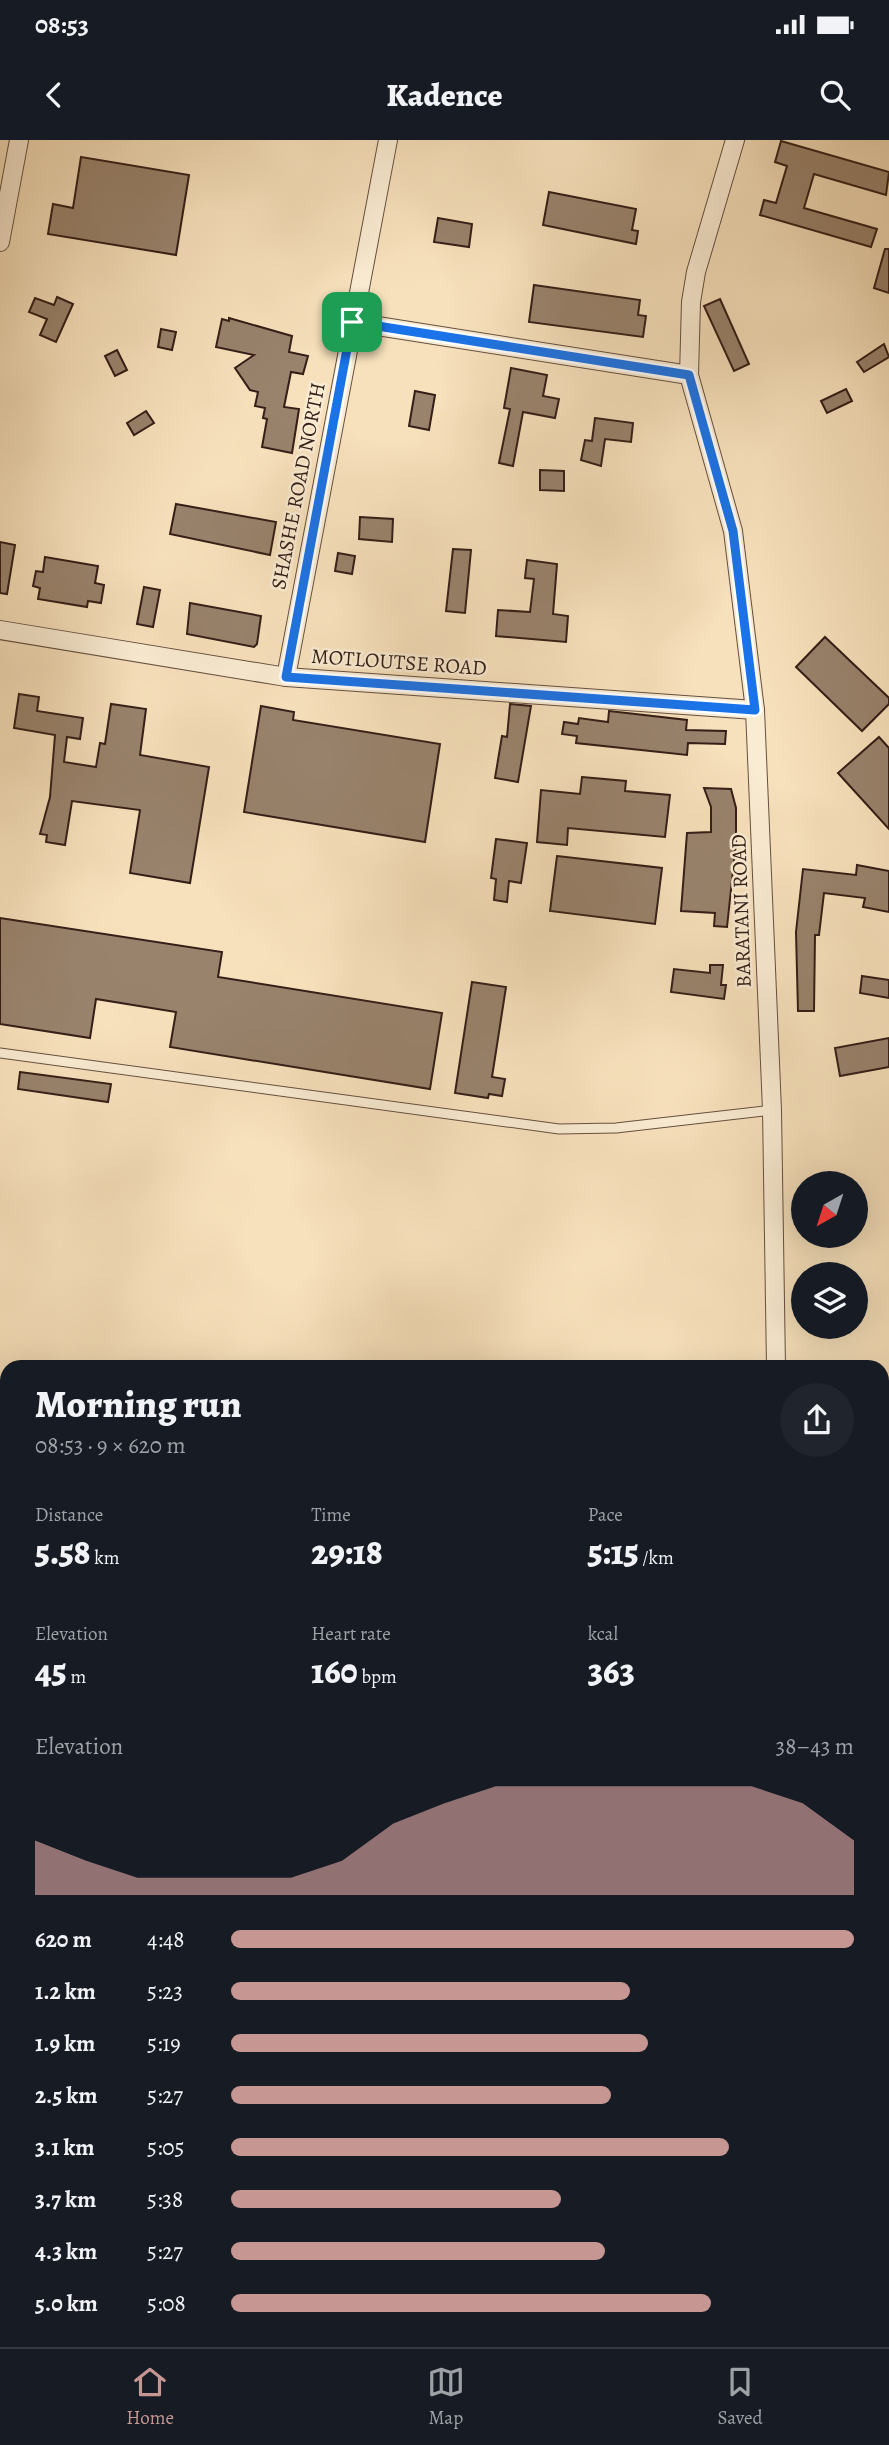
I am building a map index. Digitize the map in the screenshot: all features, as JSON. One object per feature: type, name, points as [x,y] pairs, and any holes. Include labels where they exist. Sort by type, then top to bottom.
[{"type":"street","points":[[0,242],[19,140]]},
{"type":"street","name":"SHASHE ROAD NORTH","points":[[286,677],[388,140]]},
{"type":"street","name":"BARATANI ROAD","points":[[734,140],[696,272],[691,302],[689,375],[733,531],[755,710],[772,1110],[776,1360]]},
{"type":"street","points":[[352,322],[689,375]]},
{"type":"street","name":"MOTLOUTSE ROAD","points":[[0,630],[286,677],[755,710]]},
{"type":"lane","points":[[0,1053],[559,1129],[616,1128],[772,1110]]},
{"type":"building","points":[[781,141],[889,172],[886,195],[814,174],[804,208],[877,229],[871,247],[760,215],[764,200],[776,203],[787,166],[775,162]]},
{"type":"building","points":[[81,157],[189,175],[176,255],[48,234],[53,204],[73,208]]},
{"type":"building","points":[[549,192],[636,209],[632,230],[638,231],[636,244],[543,225]]},
{"type":"building","points":[[438,218],[472,224],[469,247],[434,242]]},
{"type":"building","points":[[885,249],[889,249],[889,293],[874,288]]},
{"type":"building","points":[[534,285],[640,300],[638,315],[646,316],[643,337],[529,322]]},
{"type":"building","points":[[57,297],[73,304],[56,342],[40,335],[47,319],[29,312],[35,298],[54,305]]},
{"type":"building","points":[[720,299],[749,364],[734,371],[704,306]]},
{"type":"building","points":[[229,318],[292,336],[289,352],[308,356],[303,374],[291,372],[284,407],[299,409],[292,453],[262,447],[267,419],[263,418],[265,408],[255,406],[258,392],[250,390],[235,368],[254,355],[216,347],[222,319],[229,321]]},
{"type":"building","points":[[161,329],[176,332],[172,350],[158,347]]},
{"type":"building","points":[[884,344],[889,357],[864,372],[857,362]]},
{"type":"building","points":[[117,350],[127,370],[115,376],[105,356]]},
{"type":"building","points":[[511,368],[547,375],[543,396],[559,399],[555,418],[523,412],[513,466],[499,463],[510,409],[504,408]]},
{"type":"building","points":[[846,389],[852,401],[827,413],[821,401]]},
{"type":"building","points":[[415,391],[435,395],[429,430],[409,426]]},
{"type":"building","points":[[146,411],[154,423],[134,435],[127,423]]},
{"type":"building","points":[[595,418],[633,423],[631,442],[605,439],[601,466],[581,460],[585,440],[592,441]]},
{"type":"building","points":[[540,470],[564,471],[564,491],[540,490]]},
{"type":"building","points":[[176,504],[276,522],[270,555],[170,534]]},
{"type":"building","points":[[360,517],[393,519],[392,542],[359,539]]},
{"type":"building","points":[[0,542],[15,545],[7,594],[0,593]]},
{"type":"building","points":[[453,549],[471,550],[465,613],[446,611]]},
{"type":"building","points":[[338,553],[355,556],[352,574],[335,571]]},
{"type":"building","points":[[45,557],[98,566],[95,583],[104,585],[101,603],[88,601],[87,607],[38,599],[40,588],[33,586],[36,571],[43,572]]},
{"type":"building","points":[[527,560],[557,564],[553,614],[568,616],[566,642],[496,636],[498,610],[530,612],[534,579],[525,578]]},
{"type":"building","points":[[144,587],[160,590],[153,627],[137,624]]},
{"type":"building","points":[[190,603],[261,616],[257,644],[254,647],[187,634]]},
{"type":"building","points":[[825,637],[889,698],[889,704],[862,731],[796,667]]},
{"type":"building","points":[[19,694],[39,697],[37,711],[83,718],[80,739],[67,737],[64,762],[96,767],[100,743],[105,744],[111,704],[146,709],[140,755],[209,767],[190,883],[130,873],[140,810],[72,801],[65,845],[46,842],[47,835],[40,834],[50,797],[55,735],[14,728]]},
{"type":"building","points":[[510,704],[531,706],[518,782],[495,778],[502,736],[507,737]]},
{"type":"building","points":[[261,706],[294,712],[293,720],[440,744],[425,842],[244,812]]},
{"type":"building","points":[[609,711],[687,720],[686,730],[726,731],[725,744],[688,743],[687,755],[576,743],[577,736],[562,734],[564,722],[578,724],[579,718],[608,722]]},
{"type":"building","points":[[879,737],[889,748],[889,829],[838,773]]},
{"type":"building","points":[[582,777],[626,781],[625,791],[670,795],[665,837],[568,828],[567,845],[537,842],[541,790],[580,794]]},
{"type":"building","points":[[704,788],[731,789],[736,808],[736,843],[727,927],[714,926],[715,913],[681,911],[687,833],[711,832],[711,807]]},
{"type":"building","points":[[496,839],[527,843],[521,883],[509,881],[507,902],[494,900],[496,879],[491,878]]},
{"type":"building","points":[[557,856],[662,868],[655,924],[550,911]]},
{"type":"building","points":[[857,865],[889,871],[889,912],[863,907],[865,898],[824,893],[819,935],[815,935],[814,1011],[798,1011],[796,932],[803,869],[856,875]]},
{"type":"building","points":[[0,918],[222,952],[218,977],[442,1013],[430,1089],[170,1047],[176,1012],[96,999],[90,1038],[0,1024]]},
{"type":"building","points":[[710,965],[723,965],[721,985],[726,985],[724,999],[671,992],[674,969],[710,973]]},
{"type":"building","points":[[862,976],[889,980],[889,998],[860,993]]},
{"type":"building","points":[[472,982],[506,987],[492,1077],[505,1079],[502,1096],[489,1094],[488,1098],[455,1093]]},
{"type":"building","points":[[889,1038],[889,1067],[840,1076],[835,1048]]},
{"type":"building","points":[[20,1072],[111,1084],[108,1102],[18,1089]]},
{"type":"route","points":[[352,322],[689,375],[733,531],[755,710],[286,677],[352,322]]}]
